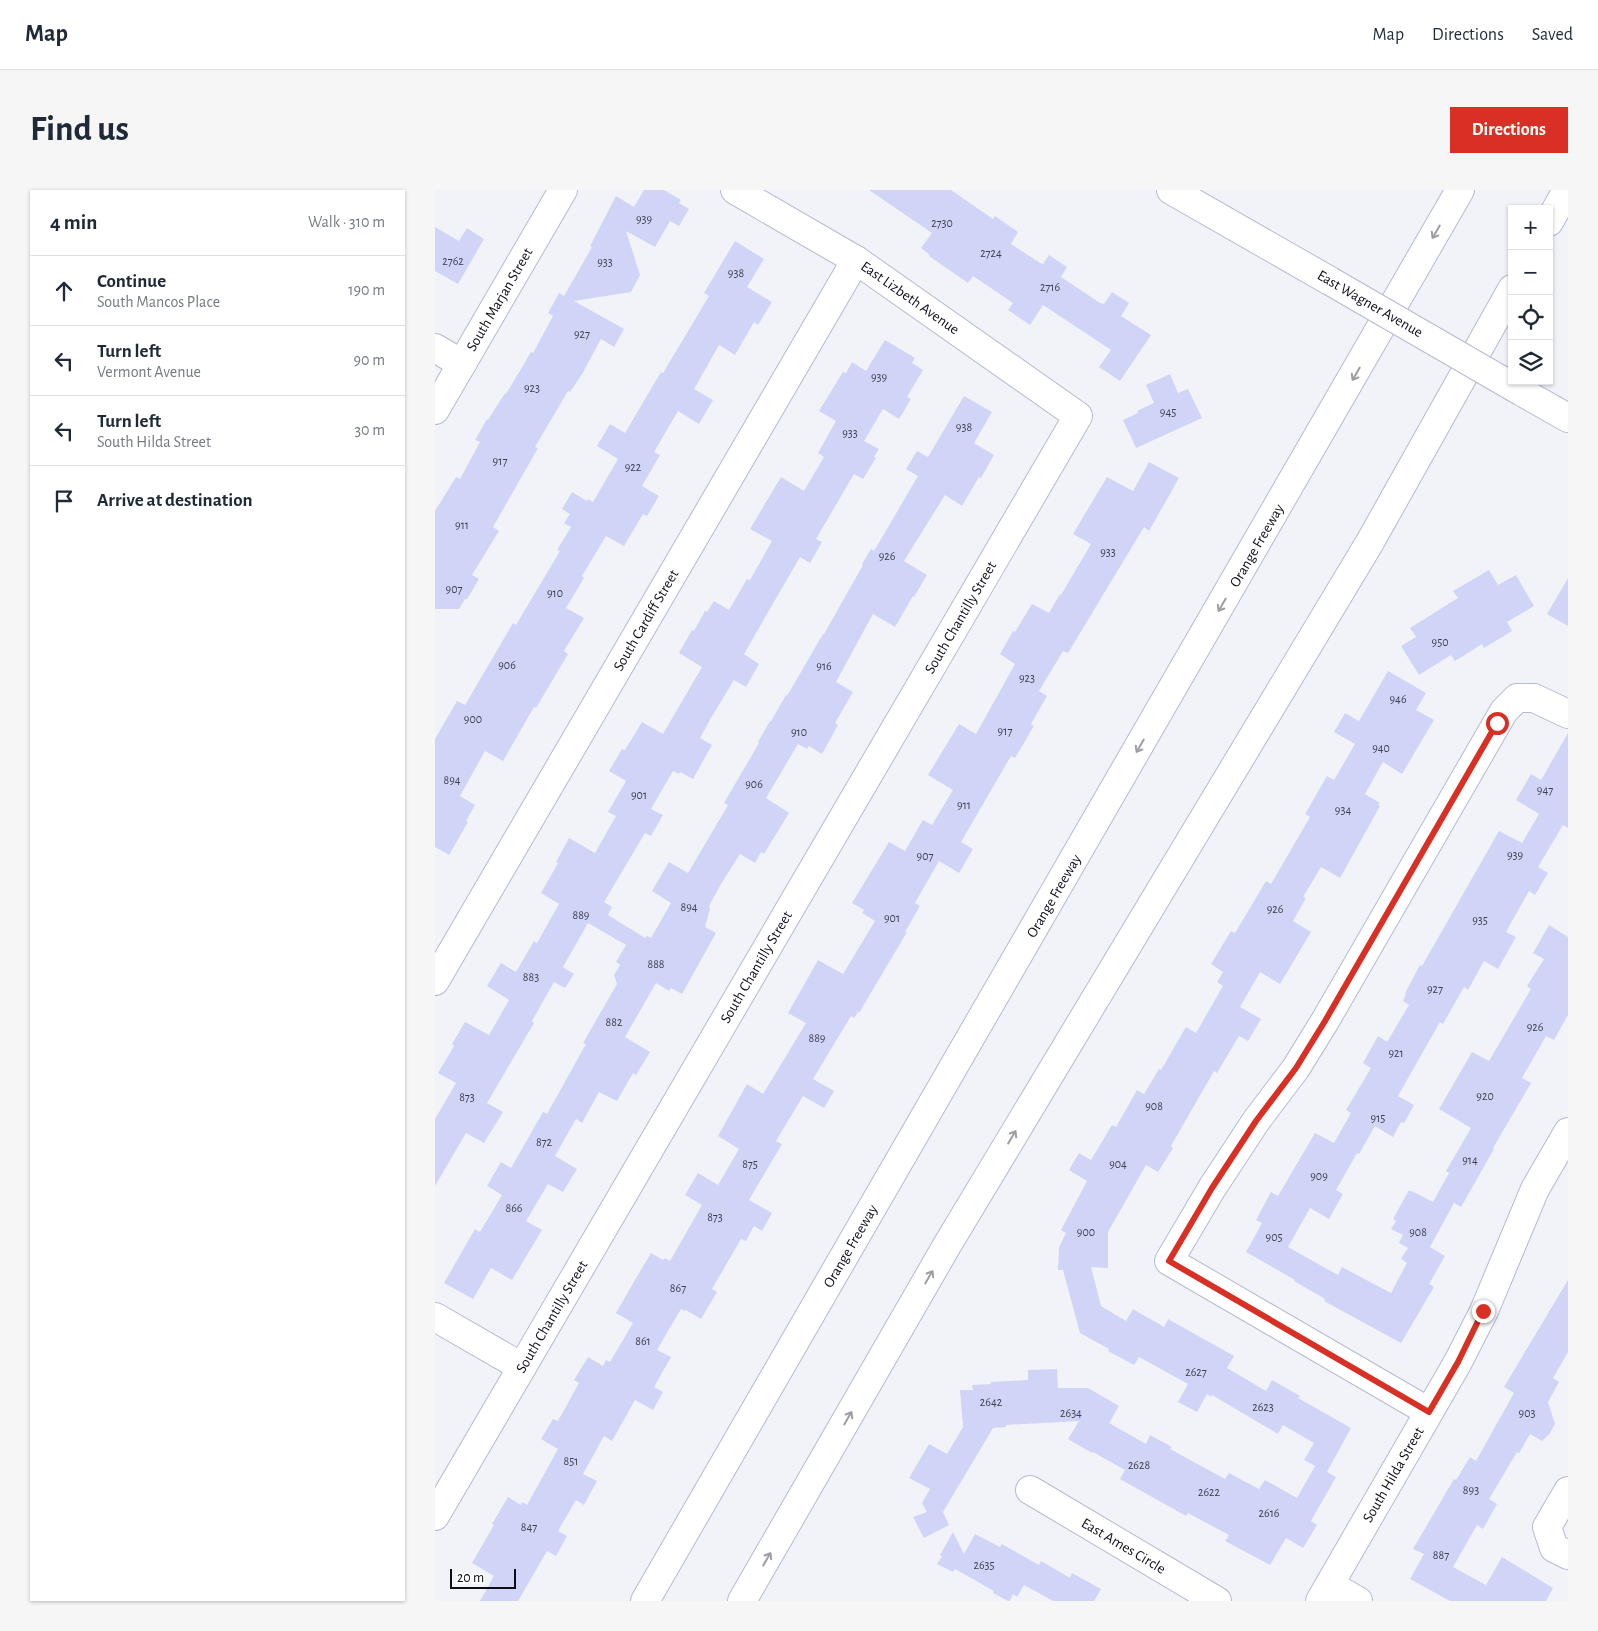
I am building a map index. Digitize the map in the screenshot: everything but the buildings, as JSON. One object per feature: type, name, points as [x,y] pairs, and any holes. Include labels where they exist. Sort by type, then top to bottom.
[{"type":"main road","name":"South Marjan Street","points":[[435,410],[563,190]]},
{"type":"main road","name":"East Lizbeth Avenue","points":[[735,190],[856,260],[1078,416]]},
{"type":"main road","name":"East Wagner Avenue","points":[[1171,190],[1568,418]]},
{"type":"main road","name":"Orange Freeway","points":[[645,1601],[1362,364],[1460,190]]},
{"type":"main road","points":[[1553,215],[1567,190]]},
{"type":"main road","name":"South Cardiff Street","points":[[435,981],[856,260]]},
{"type":"main road","points":[[743,1601],[946,1246],[1370,542],[1509,295]]},
{"type":"main road","points":[[435,348],[462,364]]},
{"type":"main road","name":"South Chantilly Street","points":[[435,1516],[1078,416]]},
{"type":"main road","points":[[1429,1412],[1169,1261],[1256,1121],[1296,1068],[1325,1021],[1504,711],[1517,698],[1534,698],[1568,714]]},
{"type":"main road","name":"South Hilda Street","points":[[1325,1593],[1458,1362],[1483,1311],[1535,1189],[1568,1132]]},
{"type":"main road","points":[[435,1317],[522,1367]]},
{"type":"main road","name":"East Ames Circle","points":[[1030,1490],[1217,1601]]},
{"type":"main road","points":[[1568,1491],[1547,1527],[1554,1548],[1568,1555]]},
{"type":"main road","points":[[1325,1593],[1357,1601]]},
{"type":"route","points":[[1483,1311],[1458,1362],[1429,1412],[1169,1261],[1212,1188],[1256,1121],[1296,1068],[1325,1021],[1497,723]]}]
